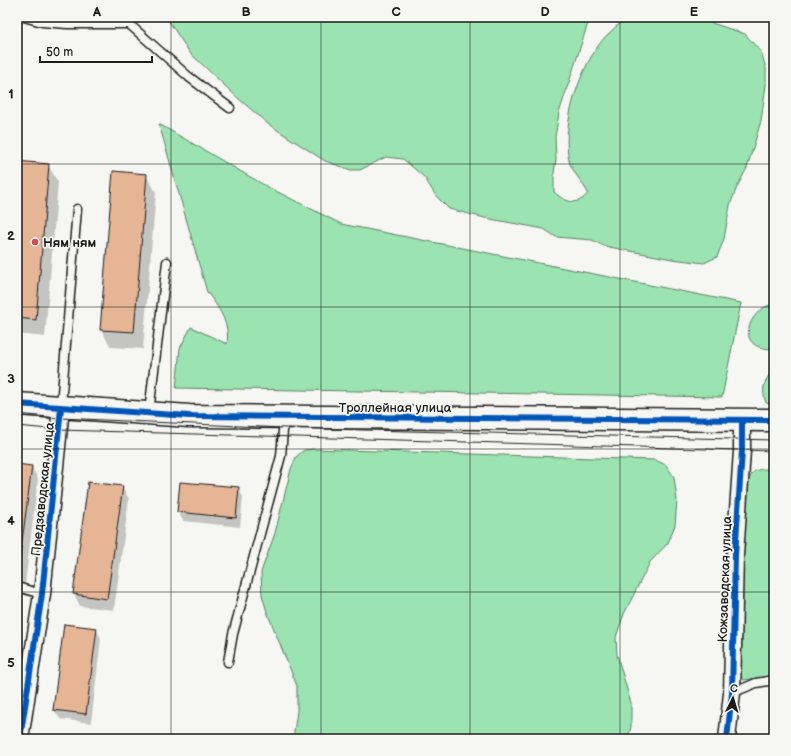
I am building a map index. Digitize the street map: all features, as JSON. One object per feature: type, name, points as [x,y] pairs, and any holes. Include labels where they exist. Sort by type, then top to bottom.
[{"type":"street","name":"Троллейная улица","points":[[17,404],[149,414],[284,418],[774,420]]},
{"type":"street","name":"Предзаводская улица","points":[[20,739],[42,594],[61,408]]},
{"type":"street","name":"Кожзаводская улица","points":[[728,739],[732,694],[735,555],[742,451],[742,420]]},
{"type":"lane","points":[[24,17],[42,22],[67,24],[129,24],[189,78],[230,108]]},
{"type":"lane","points":[[61,408],[77,209]]},
{"type":"lane","points":[[149,414],[167,262]]},
{"type":"lane","points":[[228,662],[233,634],[281,456],[284,418]]},
{"type":"lane","points":[[17,587],[42,594]]},
{"type":"lane","points":[[732,694],[756,683],[774,680]]},
{"type":"green space","points":[[166,17],[590,17],[559,113],[555,137],[556,159],[554,192],[571,202],[580,200],[588,193],[569,161],[567,146],[568,130],[570,113],[575,96],[588,63],[596,49],[605,37],[628,17],[694,17],[745,34],[761,52],[766,68],[766,85],[761,121],[747,168],[730,205],[724,239],[717,257],[704,263],[672,259],[604,246],[592,240],[556,237],[544,229],[485,218],[449,209],[436,196],[424,177],[403,159],[386,157],[360,170],[351,170],[325,161],[268,124],[239,99],[190,53]]},
{"type":"green space","points":[[159,124],[266,186],[341,224],[741,303],[722,397],[176,388],[180,348],[191,327],[227,344],[227,329],[223,316],[207,292]]},
{"type":"green space","points":[[774,304],[774,349],[761,347],[752,343],[749,336],[749,328],[752,320],[758,312],[765,307]]},
{"type":"green space","points":[[774,369],[774,405],[766,403],[764,398],[764,385]]},
{"type":"green space","points":[[314,449],[655,460],[666,465],[674,477],[677,500],[675,525],[668,543],[650,562],[624,614],[616,637],[617,655],[631,703],[631,727],[628,739],[293,739],[297,711],[297,686],[267,612],[262,595],[261,572],[275,533],[291,469],[296,457],[304,450]]},
{"type":"green space","points":[[763,469],[774,469],[774,676],[743,680],[739,674],[740,602],[747,485],[753,472]]},
{"type":"building","points":[[17,161],[49,164],[36,320],[17,318]]},
{"type":"building","points":[[113,171],[147,174],[134,332],[100,330]]},
{"type":"building","points":[[17,464],[32,466],[18,572],[17,572]]},
{"type":"building","points":[[88,482],[123,486],[107,599],[73,594]]},
{"type":"building","points":[[180,482],[239,487],[236,518],[177,512]]},
{"type":"building","points":[[64,624],[97,628],[86,714],[53,710]]},
{"type":"tram line","points":[[17,414],[60,418],[284,428],[774,440]]},
{"type":"tram line","points":[[17,426],[59,430],[774,451]]},
{"type":"cycle path","points":[[17,404],[189,416],[774,420]]},
{"type":"cycle path","points":[[20,739],[42,594],[61,408]]},
{"type":"cycle path","points":[[727,739],[732,693],[735,555],[742,451],[742,420]]},
{"type":"place","name":"Ням ням","points":[[35,242]]}]
